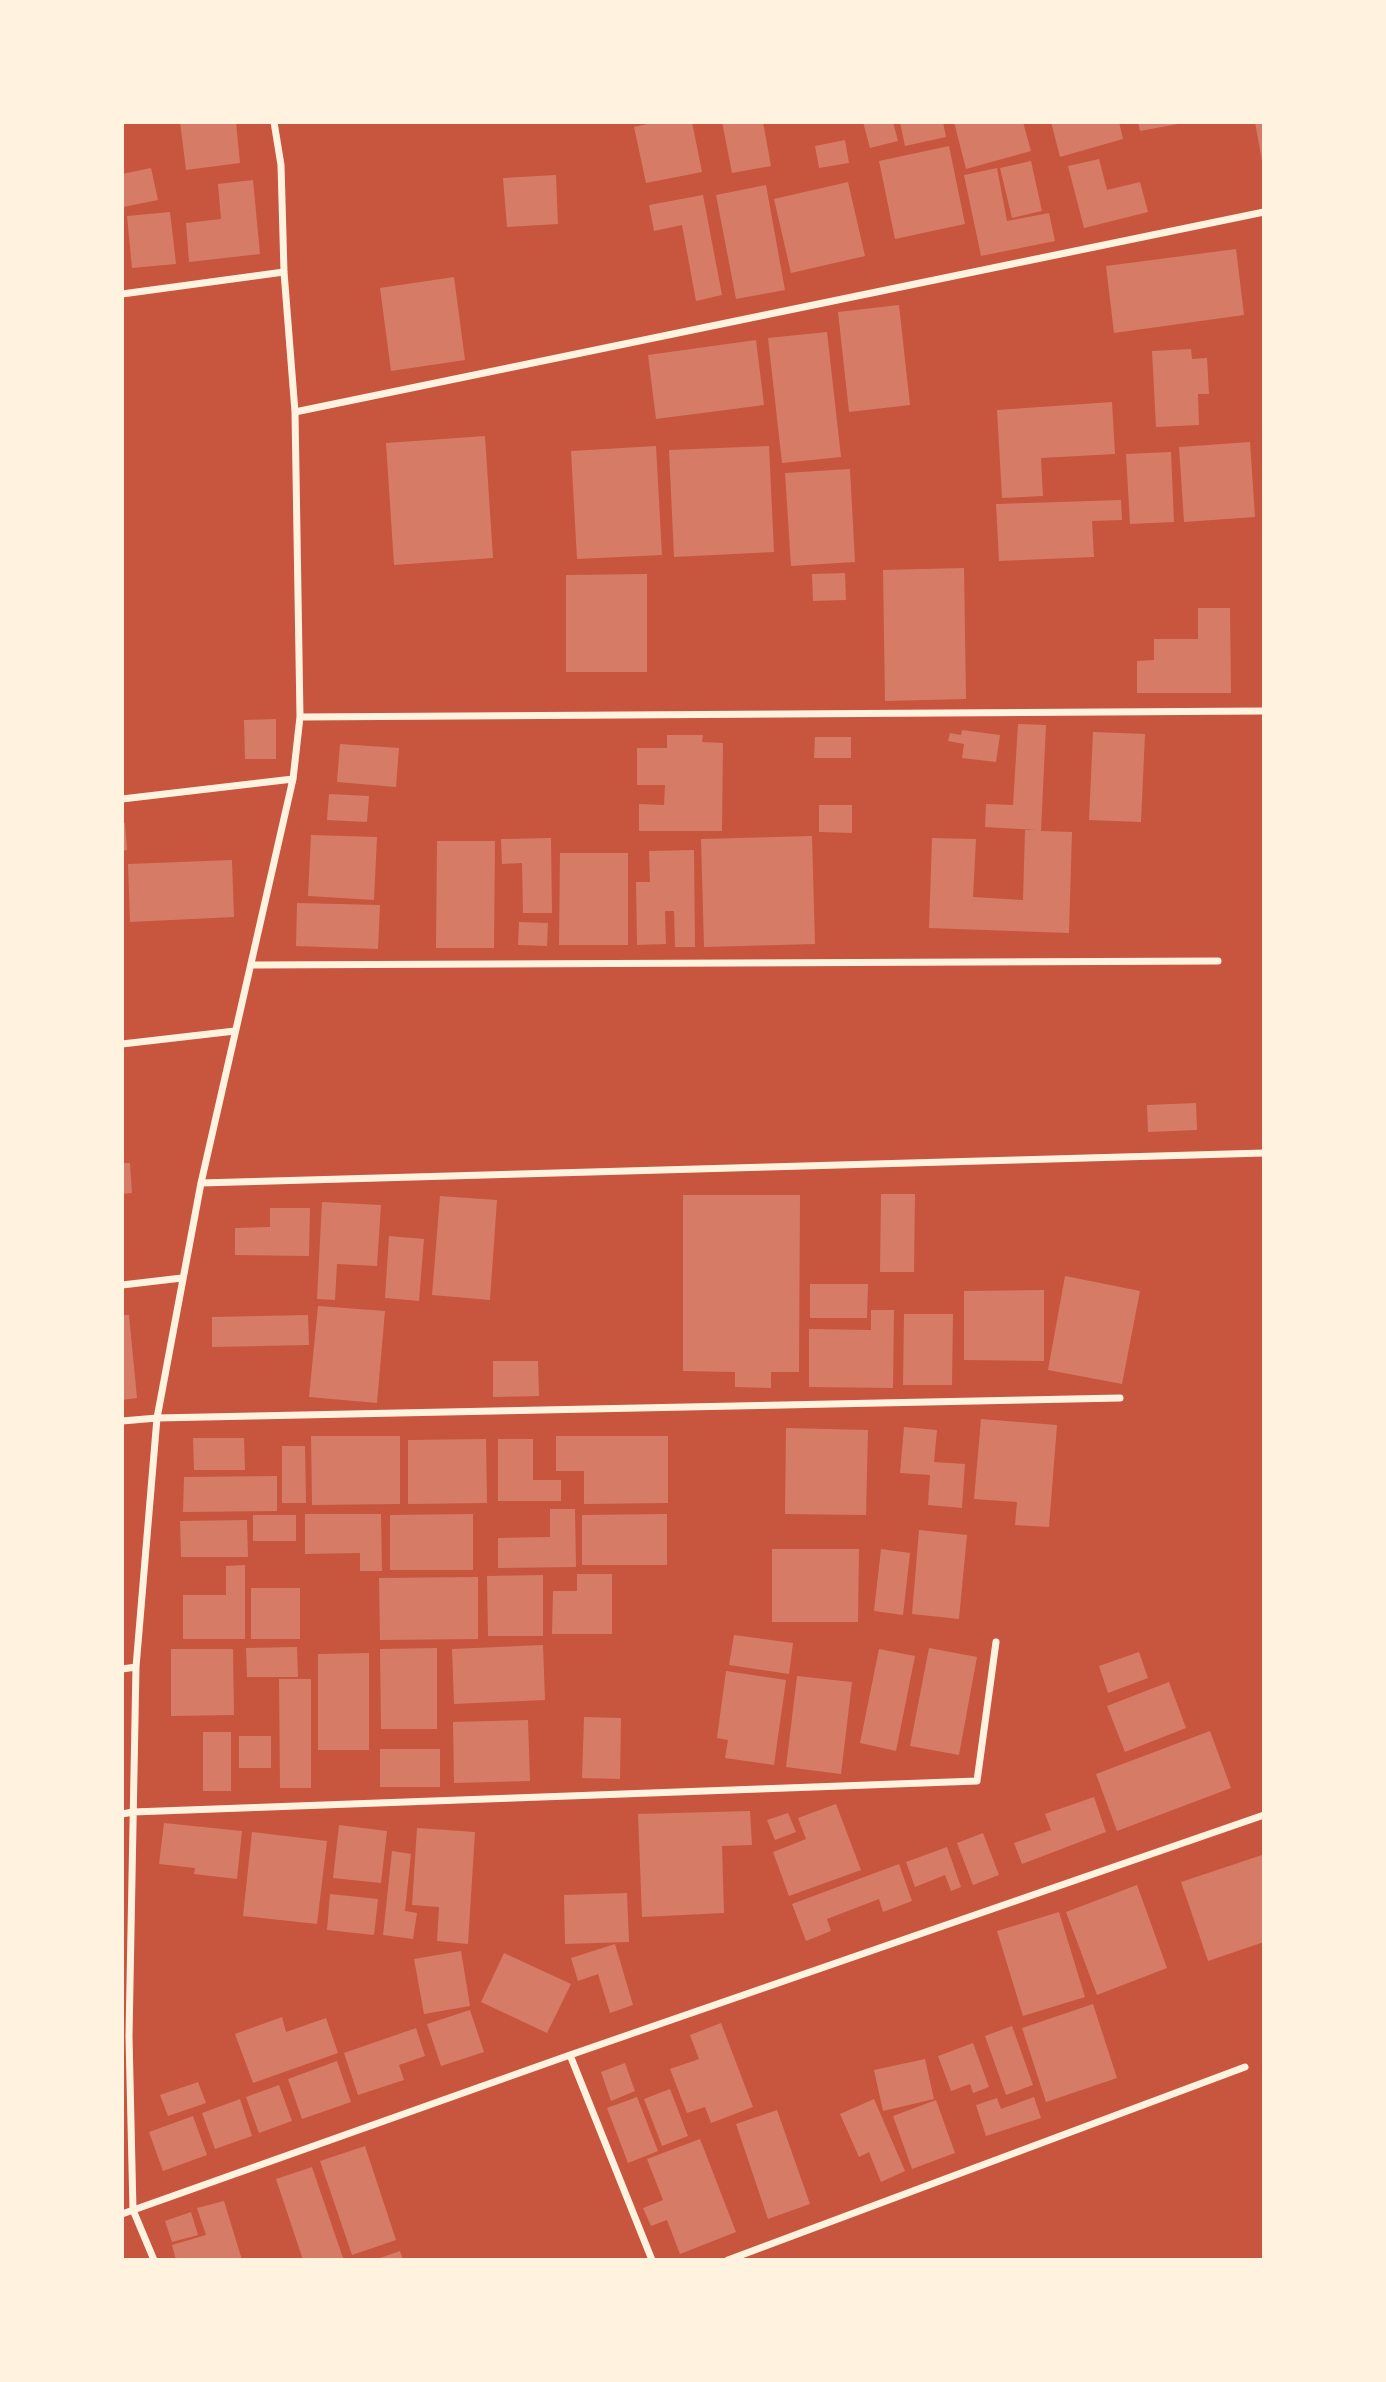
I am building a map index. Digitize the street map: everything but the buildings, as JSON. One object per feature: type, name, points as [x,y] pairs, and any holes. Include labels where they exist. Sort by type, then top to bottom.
[{"type":"street","points":[[154,2259],[133,2210],[125,2037],[136,1667],[157,1418],[201,1183],[293,779],[300,717],[295,411],[284,272],[281,165],[274,122]]},
{"type":"street","points":[[295,411],[1264,212]]},
{"type":"street","points":[[122,294],[284,272]]},
{"type":"street","points":[[300,717],[1264,711]]},
{"type":"street","points":[[122,799],[293,779]]},
{"type":"street","points":[[251,965],[1219,961]]},
{"type":"street","points":[[122,1044],[235,1031]]},
{"type":"street","points":[[201,1183],[1264,1153]]},
{"type":"street","points":[[122,1285],[182,1278]]},
{"type":"street","points":[[122,1422],[157,1418],[1120,1398]]},
{"type":"street","points":[[122,1814],[133,1811],[977,1781],[996,1642]]},
{"type":"street","points":[[122,1669],[136,1667]]},
{"type":"street","points":[[122,2214],[570,2055],[1264,1815]]},
{"type":"street","points":[[570,2055],[652,2259]]},
{"type":"street","points":[[729,2259],[1245,2067]]}]
